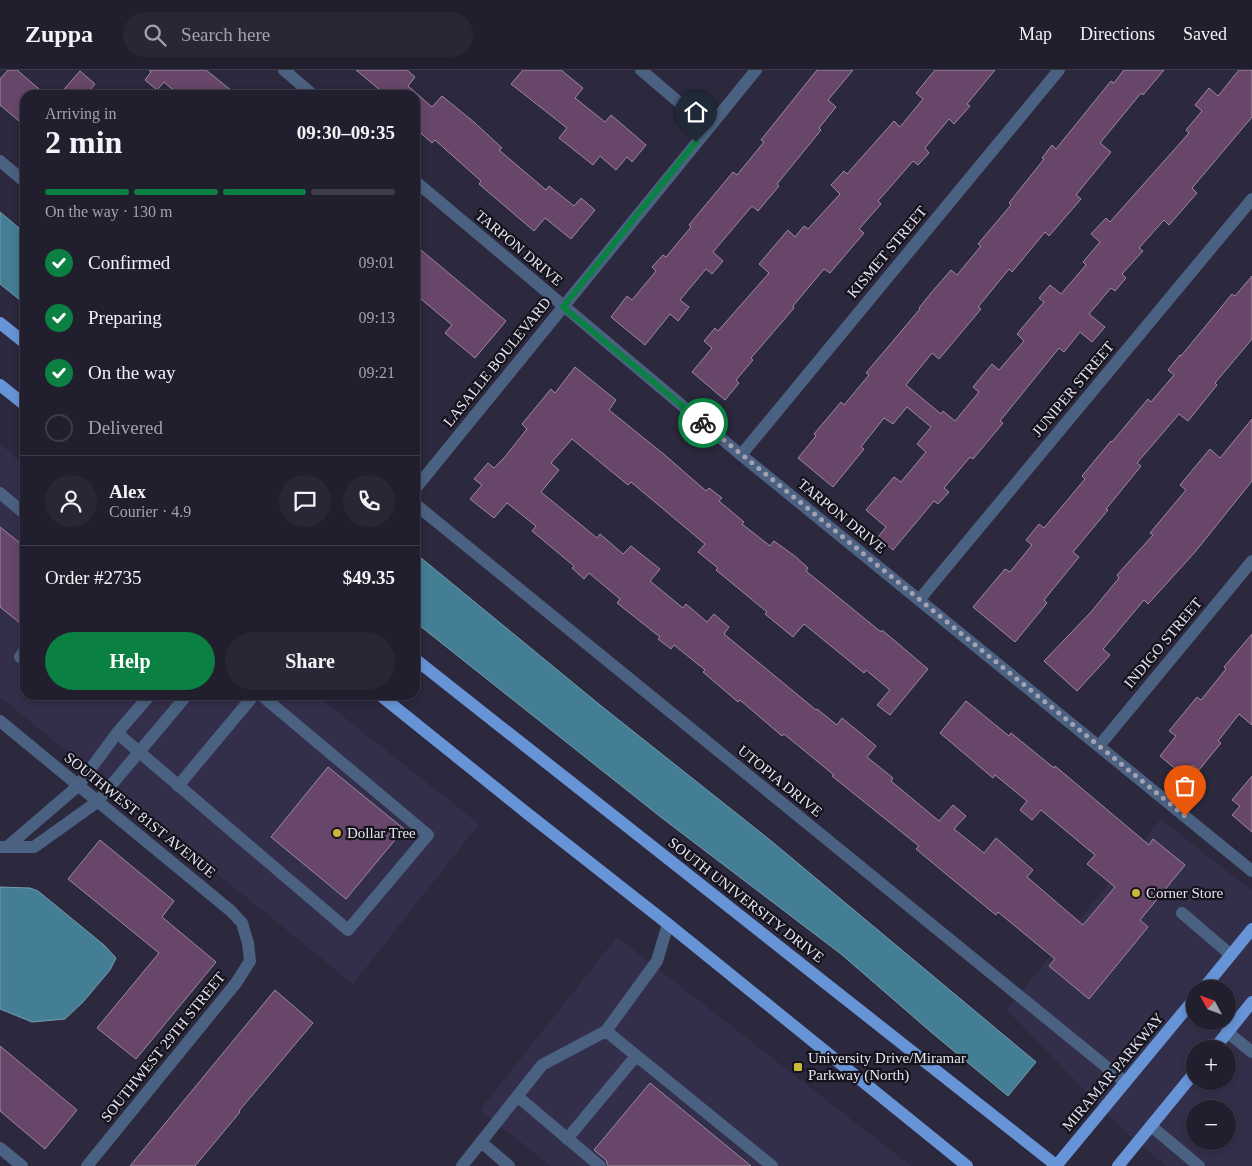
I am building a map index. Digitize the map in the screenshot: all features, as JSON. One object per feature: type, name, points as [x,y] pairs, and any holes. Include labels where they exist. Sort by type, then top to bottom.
[{"type":"main road","points":[[0,323],[20,339]]},
{"type":"main road","points":[[0,385],[20,401]]},
{"type":"main road","name":"SOUTH UNIVERSITY DRIVE","points":[[420,663],[1056,1166]]},
{"type":"main road","points":[[386,700],[968,1166]]},
{"type":"main road","points":[[1210,980],[1252,929]]},
{"type":"main road","points":[[1221,1040],[1252,1002]]},
{"type":"main road","name":"MIRAMAR PARKWAY","points":[[1056,1166],[1186,1009]]},
{"type":"main road","points":[[1118,1166],[1186,1083]]},
{"type":"street","points":[[284,70],[307,90]]},
{"type":"street","points":[[641,70],[708,127]]},
{"type":"street","name":"LASALLE BOULEVARD","points":[[420,482],[756,70]]},
{"type":"street","name":"KISMET STREET","points":[[741,455],[1059,70]]},
{"type":"street","points":[[0,161],[20,178]]},
{"type":"street","name":"TARPON DRIVE","points":[[420,185],[741,455],[1252,871]]},
{"type":"street","name":"JUNIPER STREET","points":[[919,600],[1252,199]]},
{"type":"street","points":[[0,493],[20,510]]},
{"type":"street","name":"UTOPIA DRIVE","points":[[420,508],[1125,1082]]},
{"type":"street","name":"INDIGO STREET","points":[[1099,746],[1252,561]]},
{"type":"street","points":[[4,847],[78,786],[117,733],[146,700]]},
{"type":"street","points":[[4,847],[34,847],[97,802],[183,700]]},
{"type":"street","points":[[178,786],[250,700]]},
{"type":"street","points":[[117,733],[348,930],[428,835],[267,700]]},
{"type":"street","name":"SOUTHWEST 81ST AVENUE","points":[[0,721],[231,911],[242,923],[248,943]]},
{"type":"street","points":[[1182,913],[1231,955]]},
{"type":"street","points":[[462,1166],[542,1065],[606,1031],[657,961],[668,924]]},
{"type":"street","name":"SOUTHWEST 29TH STREET","points":[[87,1166],[236,983],[250,961],[248,943]]},
{"type":"street","points":[[606,1031],[772,1166]]},
{"type":"street","points":[[1227,1032],[1252,1052]]},
{"type":"street","points":[[567,1139],[636,1056]]},
{"type":"street","points":[[517,1096],[600,1166]]},
{"type":"street","points":[[1151,1126],[1199,1166]]},
{"type":"street","points":[[480,1142],[509,1166]]},
{"type":"street","points":[[0,1148],[22,1166]]},
{"type":"shaded area","points":[[0,444],[20,460],[20,700],[322,700],[479,824],[353,984],[0,697]]},
{"type":"shaded area","points":[[1161,819],[1252,891],[1252,1166],[1166,1166],[1124,1131],[1007,1010]]},
{"type":"shaded area","points":[[617,937],[911,1166],[551,1166],[480,1110]]},
{"type":"water","points":[[0,212],[20,229],[20,300],[0,284]]},
{"type":"water","points":[[420,557],[600,705],[770,840],[1036,1062],[1008,1096],[841,954],[662,818],[420,626]]},
{"type":"water","points":[[0,887],[30,888],[38,891],[104,945],[116,958],[110,970],[83,1002],[65,1019],[32,1022],[0,1009]]},
{"type":"building","points":[[8,70],[17,70],[40,90],[20,90],[20,122],[0,105],[0,79]]},
{"type":"building","points":[[149,70],[206,70],[231,90],[173,90],[164,82],[157,90],[145,80],[151,72]]},
{"type":"building","points":[[356,70],[407,70],[415,77],[408,86],[413,90],[380,90]]},
{"type":"building","points":[[523,70],[561,70],[583,88],[575,98],[605,122],[611,115],[646,145],[632,162],[627,157],[616,170],[600,156],[593,165],[559,138],[567,128],[511,84]]},
{"type":"building","points":[[817,70],[853,70],[828,100],[836,107],[819,128],[821,130],[777,184],[779,186],[758,211],[752,206],[713,252],[723,261],[712,274],[706,269],[680,300],[689,307],[678,321],[670,314],[645,345],[611,317],[627,296],[632,300],[656,271],[652,267],[663,255],[666,257],[691,227],[689,225],[733,172],[737,175],[764,142],[761,140]]},
{"type":"building","points":[[935,70],[995,70],[967,104],[970,106],[954,124],[949,119],[925,148],[929,153],[918,165],[913,161],[878,201],[881,204],[859,229],[864,233],[830,273],[824,269],[793,306],[794,308],[751,358],[753,360],[736,380],[739,383],[725,400],[692,372],[712,348],[704,341],[715,328],[718,331],[769,273],[759,264],[788,230],[795,237],[804,226],[808,229],[840,194],[831,185],[844,171],[847,174],[894,121],[900,127],[923,99],[916,93]]},
{"type":"building","points":[[1124,70],[1164,70],[1143,95],[1141,93],[1100,143],[1111,152],[1076,195],[1081,199],[1049,236],[1045,232],[1012,272],[1009,269],[978,307],[981,309],[939,359],[932,353],[906,385],[941,414],[943,411],[955,421],[979,392],[973,387],[992,364],[999,370],[1024,341],[1017,334],[1044,302],[1039,298],[1050,285],[1061,294],[1086,265],[1083,262],[1100,242],[1091,234],[1106,218],[1110,222],[1189,133],[1186,130],[1202,111],[1195,105],[1209,88],[1218,96],[1239,70],[1252,70],[1252,117],[1192,188],[1197,193],[1169,225],[1164,220],[1139,248],[1143,251],[1122,274],[1126,278],[1115,291],[1111,288],[1089,314],[1105,327],[1092,342],[1080,332],[1064,352],[1059,348],[1000,421],[1003,423],[973,459],[970,457],[944,488],[949,492],[938,504],[934,501],[893,550],[878,537],[886,527],[866,510],[894,477],[901,482],[926,452],[917,444],[931,427],[907,407],[893,424],[884,418],[861,447],[864,449],[833,487],[798,458],[816,436],[814,434],[841,402],[844,405],[869,375],[866,373],[920,309],[931,293],[951,270],[957,275],[981,246],[978,244],[1011,205],[1009,203],[1044,159],[1042,158],[1052,145],[1056,149],[1111,81],[1114,83]]},
{"type":"building","points":[[80,71],[95,84],[90,90],[63,90]]},
{"type":"building","points":[[420,96],[432,107],[442,96],[475,123],[502,148],[499,150],[546,190],[549,186],[574,206],[581,198],[595,210],[571,239],[545,218],[534,231],[479,184],[481,181],[435,140],[432,143],[420,132]]},
{"type":"building","points":[[420,249],[506,321],[475,358],[445,333],[452,325],[420,298]]},
{"type":"building","points":[[1252,276],[1252,339],[1215,383],[1217,385],[1188,421],[1179,414],[1137,463],[1141,466],[1073,552],[1079,557],[1044,600],[1047,603],[1015,642],[973,607],[1005,569],[1010,572],[1032,545],[1026,540],[1039,524],[1044,528],[1085,479],[1082,476],[1111,441],[1148,399],[1151,402],[1174,375],[1168,370],[1180,355],[1232,294],[1235,296]]},
{"type":"building","points":[[575,367],[616,400],[609,410],[706,491],[709,488],[722,498],[719,501],[744,522],[742,524],[770,546],[774,541],[796,557],[808,568],[806,571],[881,632],[882,630],[928,669],[890,715],[877,705],[890,690],[866,670],[864,673],[804,624],[793,637],[765,614],[767,612],[716,570],[718,568],[698,552],[705,544],[631,482],[628,485],[572,439],[551,463],[559,470],[541,492],[597,538],[600,534],[623,554],[631,546],[660,569],[650,581],[683,608],[686,604],[707,622],[714,614],[729,627],[724,634],[816,710],[837,725],[842,718],[876,746],[867,757],[893,778],[891,781],[939,821],[953,805],[966,816],[954,829],[984,853],[996,838],[1033,870],[1027,877],[1083,925],[1115,887],[1087,864],[1095,855],[1041,810],[1032,820],[1020,810],[1027,801],[995,775],[993,778],[940,733],[966,701],[1009,736],[1011,733],[1054,768],[1055,766],[1149,845],[1153,839],[1185,865],[1140,920],[1148,927],[1089,999],[1049,966],[1055,959],[998,912],[996,915],[958,884],[916,849],[919,846],[832,776],[834,775],[784,734],[782,736],[740,700],[738,702],[703,672],[705,670],[674,645],[671,649],[658,639],[660,637],[617,603],[620,599],[589,573],[584,579],[572,568],[574,566],[532,531],[536,526],[507,503],[494,518],[470,499],[482,485],[474,479],[488,463],[494,468],[504,458],[527,429],[522,424],[551,389],[555,393]]},
{"type":"building","points":[[1252,419],[1252,481],[1195,552],[1148,604],[1144,600],[1103,649],[1110,655],[1077,691],[1044,661],[1091,612],[1119,578],[1117,575],[1153,535],[1150,533],[1186,490],[1180,485],[1210,449],[1220,458]]},
{"type":"building","points":[[0,527],[20,543],[20,623],[0,607]]},
{"type":"building","points":[[1252,634],[1252,725],[1239,714],[1218,741],[1221,743],[1199,770],[1193,765],[1184,776],[1160,756],[1176,736],[1169,731],[1197,697],[1201,700],[1226,669],[1224,667]]},
{"type":"building","name":"Dollar Tree","points":[[328,767],[404,829],[346,899],[271,837]]},
{"type":"building","points":[[1252,776],[1252,832],[1232,815],[1240,806],[1232,800]]},
{"type":"building","points":[[100,840],[174,901],[162,917],[216,962],[136,1059],[97,1028],[159,953],[68,879]]},
{"type":"building","points":[[275,990],[313,1023],[240,1112],[195,1166],[130,1166]]},
{"type":"building","points":[[0,1046],[77,1110],[45,1149],[0,1111]]},
{"type":"building","points":[[650,1083],[751,1166],[608,1166],[606,1160],[594,1150]]},
{"type":"way so far","points":[[703,423],[1185,816]]},
{"type":"place","name":"Dollar Tree","points":[[337,833]]},
{"type":"place","name":"Corner Store","points":[[1136,893]]},
{"type":"place","name":"University Drive/Miramar Parkway (North)","points":[[798,1067]]},
{"type":"route","points":[[696,142],[563,307],[703,423]]}]
